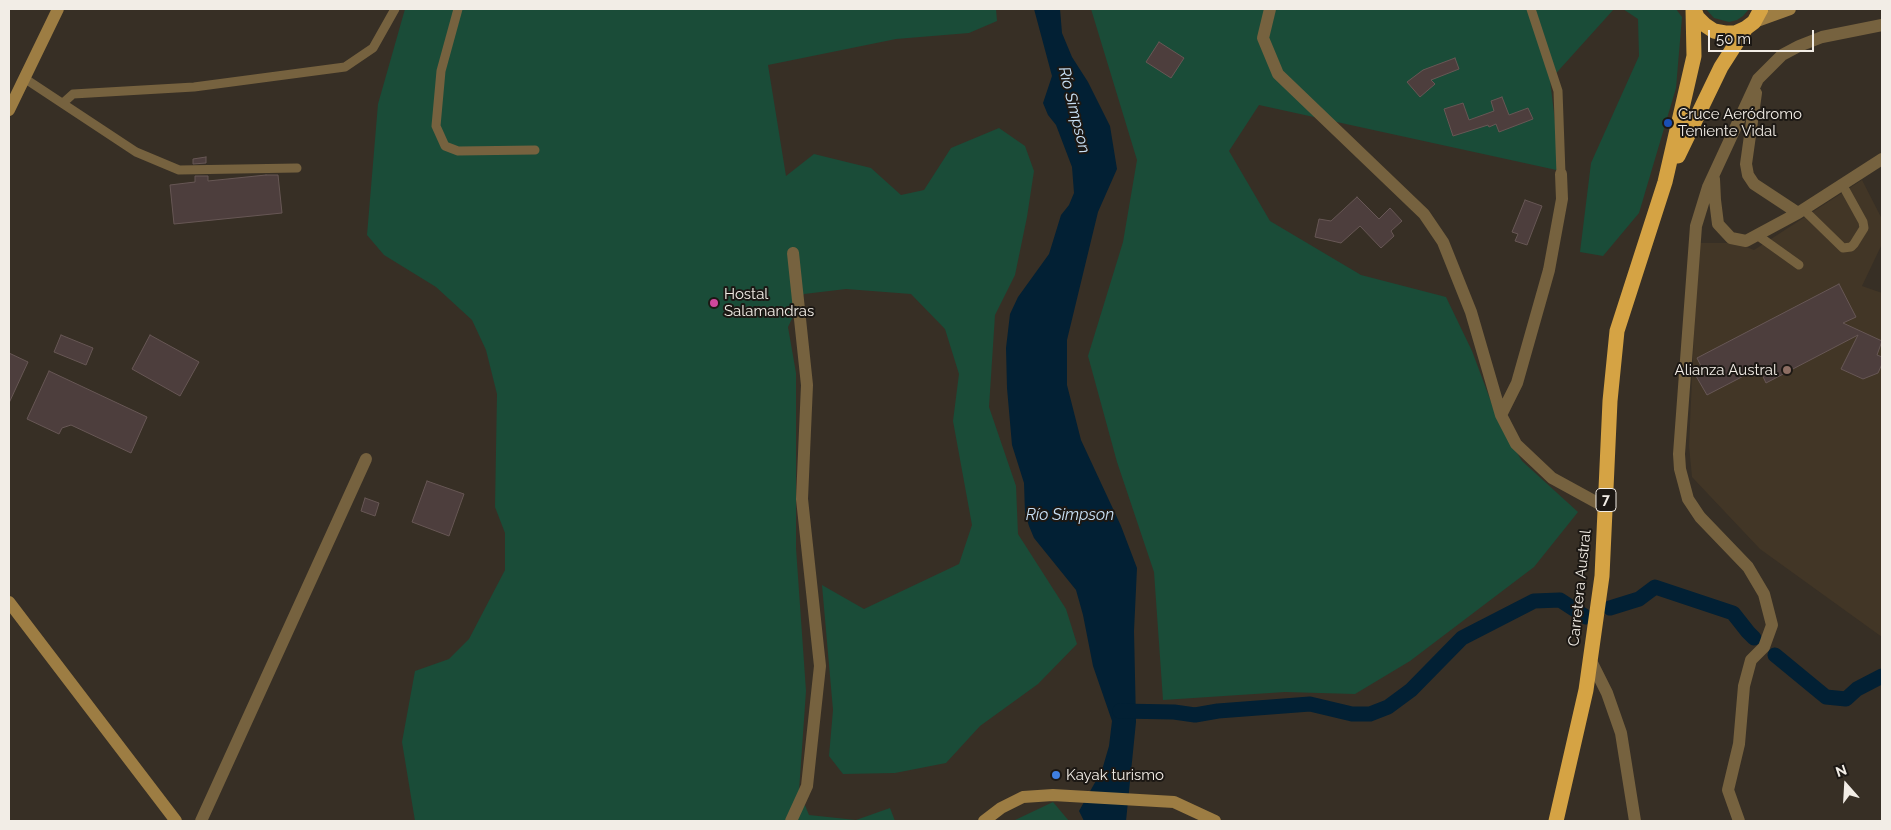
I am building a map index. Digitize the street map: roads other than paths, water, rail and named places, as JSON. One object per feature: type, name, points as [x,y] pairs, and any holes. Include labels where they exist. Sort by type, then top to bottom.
[{"type":"highway","points":[[1694,9],[1697,17],[1705,25],[1714,31],[1724,33],[1735,32],[1754,20]]},
{"type":"highway","name":"Carretera Austral","points":[[1556,821],[1586,690],[1602,576],[1610,401],[1617,331],[1665,182],[1694,56],[1694,9]]},
{"type":"highway","name":"Carretera Austral","points":[[1665,182],[1720,67],[1754,20]]},
{"type":"street","points":[[9,110],[58,9]]},
{"type":"street","points":[[1270,9],[1262,38],[1278,74],[1424,214],[1443,242],[1471,312],[1501,415],[1516,444],[1552,478],[1605,508]]},
{"type":"street","points":[[1754,20],[1790,9]]},
{"type":"street","points":[[1739,821],[1728,790],[1739,744],[1744,686],[1751,660],[1764,647],[1772,625],[1764,594],[1748,567],[1700,517],[1688,499],[1680,469],[1679,454],[1696,226],[1708,187],[1758,78],[1782,55],[1800,46],[1822,37],[1882,25]]},
{"type":"street","points":[[1758,78],[1746,164],[1748,175],[1754,184],[1801,212]]},
{"type":"street","points":[[1714,174],[1718,224],[1731,238],[1746,241],[1801,212],[1882,159]]},
{"type":"street","points":[[1501,415],[1517,383],[1550,270],[1562,199],[1561,174]]},
{"type":"street","points":[[790,821],[807,786],[820,666],[802,499],[807,385],[793,253]]},
{"type":"street","points":[[201,821],[366,459]]},
{"type":"street","points":[[9,602],[176,821]]},
{"type":"street","points":[[1590,659],[1607,693],[1621,733],[1635,821]]},
{"type":"street","points":[[984,821],[1001,808],[1023,796],[1053,795],[1174,802],[1215,821]]},
{"type":"lane","points":[[63,103],[73,94],[194,87],[345,67],[373,48],[395,9]]},
{"type":"lane","points":[[458,9],[441,71],[436,126],[445,146],[458,151],[535,150]]},
{"type":"lane","points":[[1531,9],[1558,91],[1561,174]]},
{"type":"lane","points":[[24,78],[136,152],[179,170],[297,168]]},
{"type":"lane","points":[[1801,212],[1843,248],[1851,247],[1864,228],[1863,222],[1842,184]]},
{"type":"lane","points":[[1757,235],[1799,265]]},
{"type":"water","name":"Río Simpson","points":[[1034,9],[1060,9],[1062,33],[1072,57],[1088,82],[1110,126],[1117,169],[1098,212],[1067,340],[1067,385],[1081,440],[1121,526],[1137,568],[1134,631],[1136,722],[1126,821],[1084,821],[1079,811],[1102,770],[1109,746],[1112,721],[1093,666],[1076,590],[1034,538],[1029,526],[1025,513],[1024,483],[1012,445],[1006,348],[1010,314],[1018,297],[1049,254],[1061,215],[1069,205],[1074,193],[1072,167],[1056,125],[1048,115],[1043,103],[1052,76]]},
{"type":"waterway","points":[[1610,608],[1639,599],[1655,587],[1733,613],[1754,638]]},
{"type":"waterway","points":[[1120,711],[1174,712],[1195,715],[1218,711],[1310,704],[1352,714],[1370,714],[1388,707],[1411,690],[1462,638],[1534,601],[1560,600],[1586,617]]},
{"type":"waterway","points":[[1775,655],[1826,697],[1846,699],[1857,689],[1882,676]]},
{"type":"place","name":"Cruce Aeródromo Teniente Vidal","points":[[1668,123]]},
{"type":"place","name":"Hostal Salamandras","points":[[714,303]]},
{"type":"place","name":"Alianza Austral","points":[[1787,370]]},
{"type":"place","name":"Kayak turismo","points":[[1056,775]]}]
